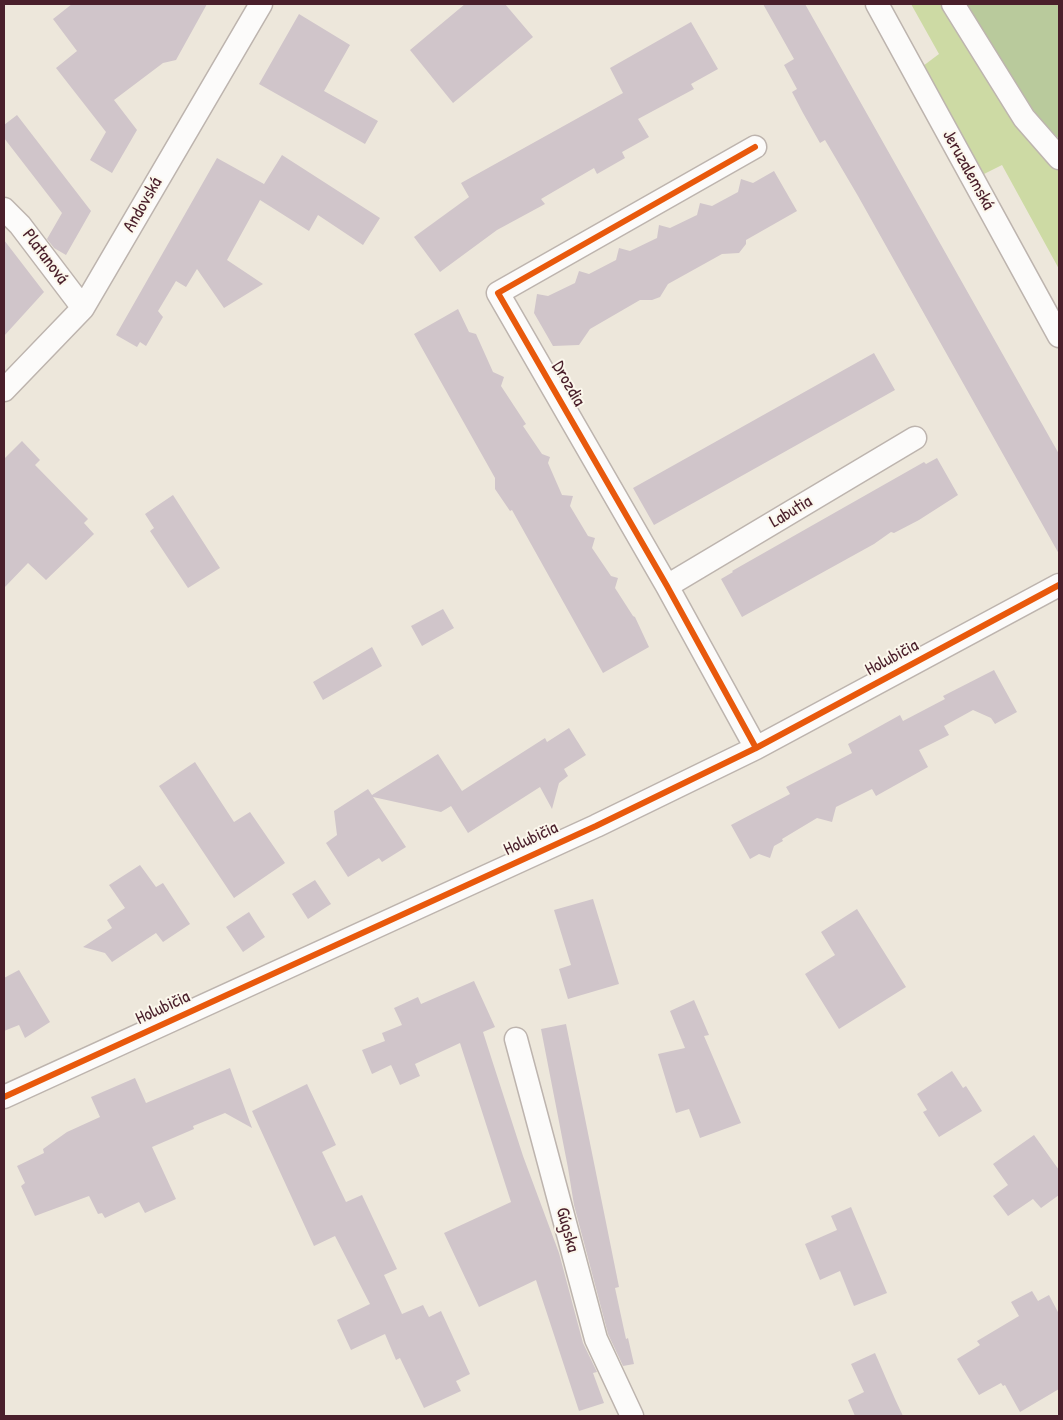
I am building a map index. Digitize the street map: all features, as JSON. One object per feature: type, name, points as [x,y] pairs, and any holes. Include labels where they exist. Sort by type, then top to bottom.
[{"type":"street","name":"Andovská","points":[[4,390],[83,308],[261,4]]},
{"type":"street","name":"Jeruzalemská","points":[[877,4],[1059,336]]},
{"type":"street","points":[[953,4],[1024,118],[1059,158]]},
{"type":"street","name":"Drozdia","points":[[755,147],[498,293],[667,586],[756,748]]},
{"type":"street","name":"Platanová","points":[[4,210],[20,225],[83,308]]},
{"type":"street","name":"Labutia","points":[[667,586],[915,438]]},
{"type":"street","name":"Holubičia","points":[[4,1098],[596,826],[756,748],[1059,585]]},
{"type":"street","name":"Gúgska","points":[[516,1039],[596,1339],[632,1416]]},
{"type":"green space","points":[[911,4],[940,4],[1030,137],[1059,169],[1059,269],[1002,165],[984,174],[923,66],[939,54]]},
{"type":"green space","points":[[965,4],[1059,4],[1059,139],[1037,116]]},
{"type":"building","points":[[72,4],[207,4],[176,60],[163,63],[114,100],[137,130],[112,173],[90,160],[106,132],[56,68],[77,51],[53,19]]},
{"type":"building","points":[[465,4],[505,4],[533,37],[453,103],[410,50]]},
{"type":"building","points":[[763,4],[805,4],[1059,454],[1059,554],[858,196],[825,140],[820,143],[803,113],[792,92],[797,89],[784,65],[794,59]]},
{"type":"building","points":[[299,14],[350,45],[324,91],[378,121],[365,144],[259,84]]},
{"type":"building","points":[[691,22],[718,69],[691,84],[694,89],[638,119],[649,137],[622,152],[625,158],[597,174],[594,168],[541,199],[545,204],[497,230],[440,272],[414,237],[469,197],[461,183],[623,93],[610,68]]},
{"type":"building","points":[[17,115],[91,211],[66,255],[54,248],[47,239],[62,213],[4,138],[4,125]]},
{"type":"building","points":[[282,155],[380,218],[363,245],[318,215],[309,231],[260,200],[227,260],[263,284],[224,308],[197,269],[186,287],[176,281],[158,311],[163,317],[146,346],[140,342],[137,347],[116,335],[217,158],[264,184]]},
{"type":"building","points":[[774,171],[797,211],[746,240],[746,244],[739,253],[722,254],[668,284],[660,297],[652,300],[640,300],[590,329],[579,345],[553,346],[534,313],[537,294],[548,296],[575,283],[579,271],[589,274],[616,260],[619,248],[630,251],[657,238],[659,225],[670,228],[697,215],[700,203],[712,206],[738,192],[741,179],[753,183]]},
{"type":"building","points":[[4,240],[44,292],[4,336]]},
{"type":"building","points":[[458,309],[469,332],[476,334],[493,372],[504,377],[501,386],[526,424],[523,426],[542,454],[550,457],[548,463],[562,495],[573,496],[570,506],[588,536],[595,538],[592,548],[611,576],[618,578],[615,588],[635,617],[649,647],[603,673],[512,510],[510,511],[495,489],[495,478],[414,334]]},
{"type":"building","points":[[874,353],[895,390],[654,525],[633,488]]},
{"type":"building","points":[[22,441],[40,460],[35,465],[88,519],[84,523],[94,534],[46,580],[28,563],[4,588],[4,459]]},
{"type":"building","points":[[937,458],[958,495],[919,520],[894,533],[891,532],[874,544],[742,617],[721,579],[924,462],[926,464]]},
{"type":"building","points":[[173,495],[220,568],[188,588],[150,531],[154,528],[145,514]]},
{"type":"building","points":[[443,609],[454,628],[422,646],[411,626]]},
{"type":"building","points":[[372,647],[382,666],[323,700],[313,682]]},
{"type":"building","points":[[994,670],[1017,712],[995,724],[991,718],[973,710],[944,726],[949,735],[919,750],[928,767],[876,796],[872,789],[836,807],[832,822],[817,818],[782,839],[783,841],[774,846],[770,858],[759,854],[750,859],[731,825],[790,794],[786,787],[852,753],[848,744],[900,715],[903,721],[945,699],[943,696]]},
{"type":"building","points":[[569,728],[586,755],[564,769],[568,776],[559,783],[552,809],[540,787],[468,833],[451,806],[441,812],[373,797],[406,847],[382,862],[379,858],[348,877],[326,843],[337,835],[334,811],[368,789],[372,795],[438,754],[462,791],[545,738],[547,742]]},
{"type":"building","points":[[195,762],[234,822],[250,812],[285,863],[234,898],[159,786]]},
{"type":"building","points":[[140,865],[156,887],[163,883],[190,924],[163,942],[156,933],[112,962],[105,953],[83,947],[112,928],[107,920],[125,908],[109,885]]},
{"type":"building","points":[[315,880],[331,904],[308,919],[292,894]]},
{"type":"building","points":[[593,899],[619,984],[568,999],[559,969],[571,965],[554,910]]},
{"type":"building","points":[[857,909],[906,987],[839,1029],[805,974],[835,955],[821,932]]},
{"type":"building","points":[[249,912],[265,937],[243,952],[226,927]]},
{"type":"building","points":[[19,970],[50,1022],[25,1038],[19,1025],[4,1031],[4,978]]},
{"type":"building","points":[[474,981],[495,1027],[483,1032],[523,1156],[559,1253],[583,1343],[597,1372],[593,1373],[604,1403],[579,1411],[536,1280],[479,1307],[444,1233],[511,1202],[460,1043],[415,1064],[420,1076],[400,1085],[391,1065],[372,1074],[362,1050],[385,1041],[382,1033],[402,1025],[394,1008],[418,997],[421,1004]]},
{"type":"building","points":[[694,1000],[709,1035],[704,1036],[741,1123],[700,1138],[689,1109],[676,1113],[658,1054],[685,1048],[670,1011]]},
{"type":"building","points":[[566,1024],[619,1287],[615,1288],[626,1339],[628,1338],[634,1364],[623,1366],[608,1334],[574,1205],[541,1029]]},
{"type":"building","points":[[230,1068],[252,1128],[225,1113],[193,1126],[194,1129],[152,1147],[176,1199],[145,1213],[139,1202],[105,1218],[102,1213],[98,1214],[89,1196],[35,1216],[21,1186],[25,1183],[17,1166],[44,1153],[43,1149],[67,1132],[100,1117],[91,1097],[135,1078],[146,1103]]},
{"type":"building","points":[[952,1071],[963,1088],[966,1086],[982,1111],[939,1137],[923,1112],[927,1110],[917,1094]]},
{"type":"building","points":[[307,1084],[336,1145],[322,1152],[346,1202],[362,1195],[397,1269],[384,1275],[402,1314],[423,1305],[429,1317],[441,1311],[470,1374],[456,1381],[461,1391],[424,1408],[400,1358],[396,1360],[385,1334],[351,1350],[337,1320],[370,1304],[335,1236],[314,1246],[252,1111]]},
{"type":"building","points":[[1034,1135],[1059,1170],[1059,1195],[1041,1208],[1033,1199],[1008,1216],[993,1196],[1008,1185],[993,1164]]},
{"type":"building","points":[[851,1207],[887,1293],[854,1306],[840,1271],[820,1280],[805,1244],[837,1230],[831,1216]]},
{"type":"building","points":[[1032,1291],[1038,1301],[1049,1295],[1059,1314],[1059,1389],[1020,1412],[1005,1385],[1003,1386],[1001,1383],[979,1395],[957,1359],[980,1345],[977,1341],[1019,1316],[1011,1302]]},
{"type":"building","points":[[875,1353],[903,1416],[855,1416],[848,1400],[864,1392],[851,1364]]},
{"type":"cycle path","points":[[755,147],[498,293],[667,586],[756,748]]},
{"type":"cycle path","points":[[4,1097],[596,826],[756,748],[1059,585]]}]
